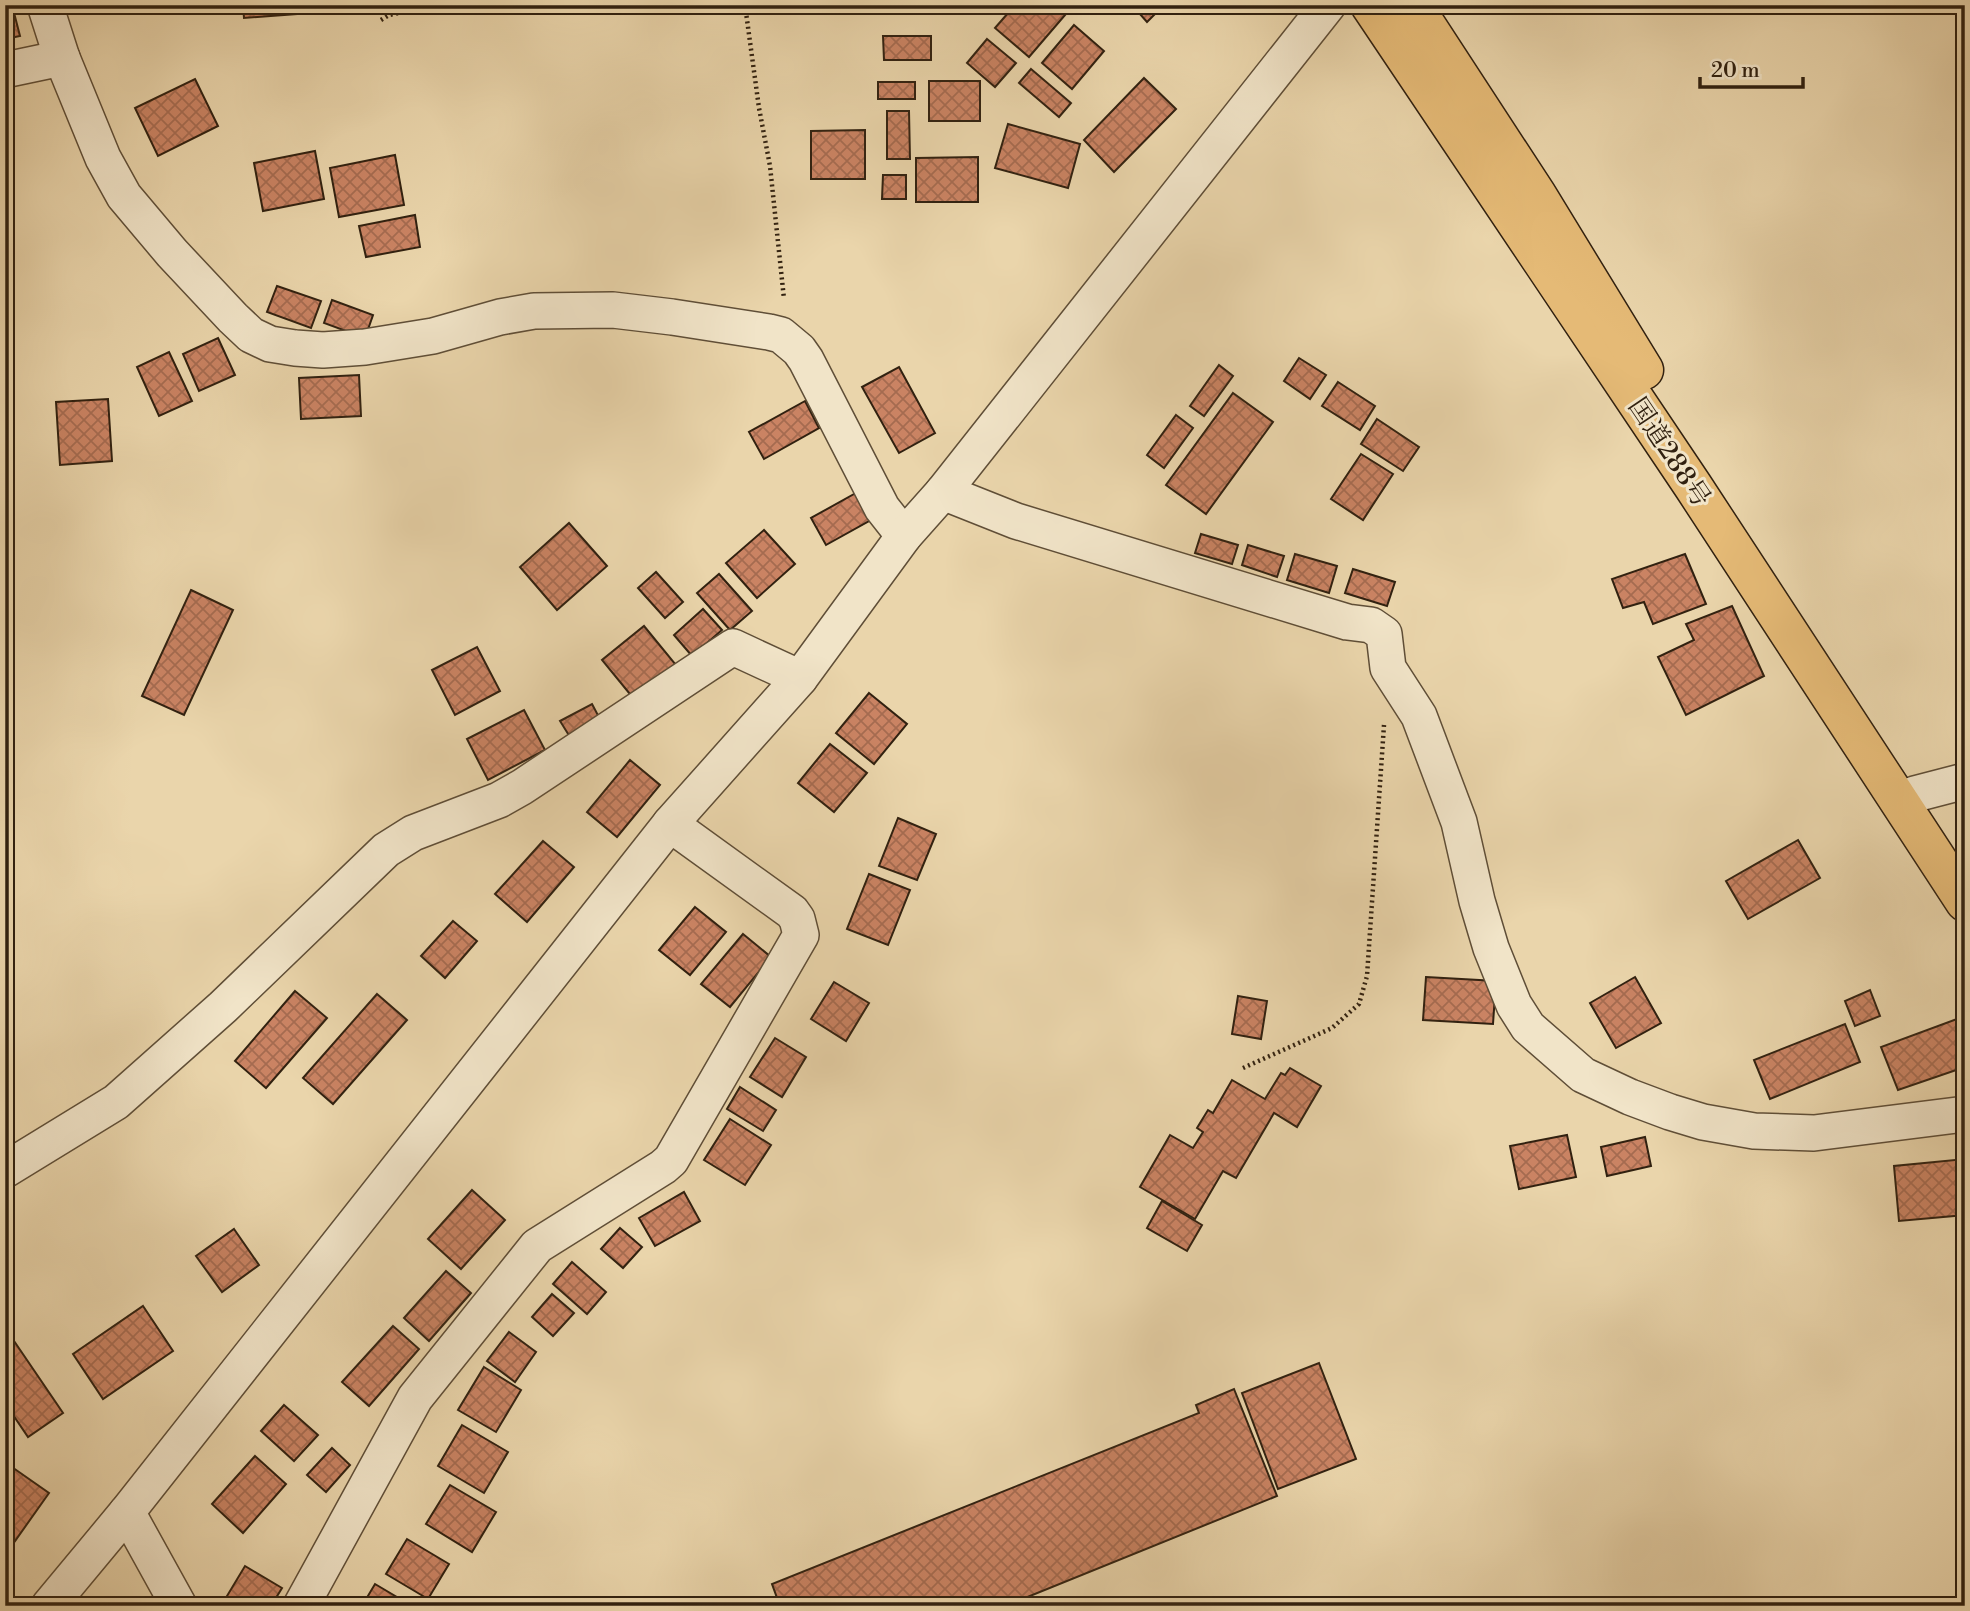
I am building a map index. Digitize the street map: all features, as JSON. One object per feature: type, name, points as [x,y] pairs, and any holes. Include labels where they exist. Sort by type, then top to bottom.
[{"type":"highway","name":"国道288号","points":[[1370,5],[1693,486],[1907,797],[1965,869]]},
{"type":"highway","name":"国道288号","points":[[1413,5],[1536,195],[1836,676],[1965,902]]},
{"type":"street","points":[[45,5],[62,58],[103,158],[124,196],[172,253],[251,335],[270,344],[295,348],[365,347],[433,336],[511,315],[571,310],[613,310],[672,317],[781,335],[806,360],[882,508],[904,536]]},
{"type":"street","points":[[49,1606],[127,1513],[670,824],[800,678],[904,536],[943,492],[1328,5]]},
{"type":"street","points":[[5,71],[62,58]]},
{"type":"street","points":[[943,492],[1016,522],[1347,622],[1371,625],[1384,634],[1388,668],[1419,716],[1436,756],[1459,822],[1487,936],[1514,1005],[1528,1027],[1583,1075],[1670,1112],[1703,1122],[1755,1131],[1814,1133],[1965,1114]]},
{"type":"street","points":[[5,1170],[116,1102],[223,1007],[386,850],[413,833],[499,800],[522,788],[733,647],[800,678]]},
{"type":"street","points":[[1907,797],[1965,780]]},
{"type":"street","points":[[301,1606],[422,1389],[537,1246],[671,1160],[801,935],[797,919],[792,912],[670,824]]},
{"type":"street","points":[[127,1513],[179,1606]]},
{"type":"path","points":[[381,20],[389,15],[438,5]]},
{"type":"path","points":[[745,5],[759,108],[771,166],[786,324],[781,335]]},
{"type":"path","points":[[1243,1068],[1332,1028],[1359,1004],[1367,976],[1388,668]]},
{"type":"building","points":[[5,5],[12,5],[20,36],[5,39]]},
{"type":"building","points":[[243,5],[309,5],[310,13],[244,18]]},
{"type":"building","points":[[1015,5],[1054,5],[1065,15],[1029,57],[995,28]]},
{"type":"building","points":[[1132,5],[1164,5],[1147,22]]},
{"type":"building","points":[[1074,25],[1104,51],[1072,89],[1042,63]]},
{"type":"building","points":[[883,36],[931,36],[931,60],[884,60]]},
{"type":"building","points":[[987,39],[1016,63],[995,87],[967,63]]},
{"type":"building","points":[[1031,69],[1071,103],[1059,117],[1019,83]]},
{"type":"building","points":[[1144,78],[1176,109],[1114,172],[1084,140]]},
{"type":"building","points":[[195,79],[218,126],[158,156],[135,108]]},
{"type":"building","points":[[929,81],[980,81],[980,121],[929,121]]},
{"type":"building","points":[[878,82],[915,82],[915,99],[878,99]]},
{"type":"building","points":[[887,111],[909,111],[910,159],[887,159]]},
{"type":"building","points":[[1008,124],[1080,144],[1068,188],[995,168]]},
{"type":"building","points":[[865,130],[865,179],[811,179],[811,131]]},
{"type":"building","points":[[315,151],[324,199],[263,211],[254,163]]},
{"type":"building","points":[[395,155],[404,205],[339,217],[330,168]]},
{"type":"building","points":[[978,157],[978,202],[916,202],[916,158]]},
{"type":"building","points":[[883,175],[906,175],[906,199],[882,199]]},
{"type":"building","points":[[415,215],[420,247],[366,257],[359,226]]},
{"type":"building","points":[[277,286],[321,301],[311,328],[267,312]]},
{"type":"building","points":[[332,300],[373,315],[365,338],[324,323]]},
{"type":"building","points":[[218,338],[235,375],[199,391],[183,354]]},
{"type":"building","points":[[169,352],[192,401],[159,416],[137,367]]},
{"type":"building","points":[[1299,358],[1326,375],[1310,399],[1284,381]]},
{"type":"building","points":[[1219,365],[1233,376],[1204,416],[1190,406]]},
{"type":"building","points":[[899,367],[935,433],[899,453],[862,387]]},
{"type":"building","points":[[359,375],[361,416],[301,419],[299,378]]},
{"type":"building","points":[[1338,382],[1375,406],[1360,430],[1322,406]]},
{"type":"building","points":[[1233,393],[1273,422],[1206,514],[1166,485]]},
{"type":"building","points":[[108,399],[112,461],[60,465],[56,402]]},
{"type":"building","points":[[805,401],[819,428],[764,459],[749,432]]},
{"type":"building","points":[[1176,415],[1193,428],[1164,468],[1147,455]]},
{"type":"building","points":[[1377,419],[1419,447],[1403,471],[1361,444]]},
{"type":"building","points":[[1361,454],[1393,474],[1363,520],[1331,499]]},
{"type":"building","points":[[863,489],[878,516],[826,545],[811,518]]},
{"type":"building","points":[[569,523],[607,566],[557,610],[520,567]]},
{"type":"building","points":[[764,530],[795,564],[757,598],[726,563]]},
{"type":"building","points":[[1201,534],[1238,545],[1232,564],[1195,553]]},
{"type":"building","points":[[1248,545],[1284,556],[1277,577],[1242,565]]},
{"type":"building","points":[[1295,554],[1337,566],[1329,593],[1287,580]]},
{"type":"building","points":[[1685,554],[1706,604],[1653,624],[1644,602],[1623,608],[1612,579]]},
{"type":"building","points":[[1353,569],[1395,582],[1387,606],[1345,593]]},
{"type":"building","points":[[656,572],[683,602],[665,618],[638,588]]},
{"type":"building","points":[[719,574],[752,611],[730,630],[697,593]]},
{"type":"building","points":[[191,590],[233,610],[184,715],[142,696]]},
{"type":"building","points":[[1732,606],[1764,676],[1686,715],[1658,657],[1694,640],[1686,624]]},
{"type":"building","points":[[703,609],[722,630],[692,656],[674,635]]},
{"type":"building","points":[[644,626],[676,665],[634,699],[602,660]]},
{"type":"building","points":[[477,647],[500,691],[455,715],[432,670]]},
{"type":"building","points":[[869,693],[907,724],[874,764],[836,733]]},
{"type":"building","points":[[592,704],[601,721],[570,737],[560,721]]},
{"type":"building","points":[[524,710],[545,750],[488,780],[467,739]]},
{"type":"building","points":[[830,744],[867,773],[834,812],[798,783]]},
{"type":"building","points":[[630,760],[660,785],[617,837],[587,812]]},
{"type":"building","points":[[898,818],[936,834],[917,880],[879,866]]},
{"type":"building","points":[[1798,840],[1820,878],[1748,919],[1726,881]]},
{"type":"building","points":[[543,841],[574,867],[527,922],[495,894]]},
{"type":"building","points":[[869,874],[910,890],[888,945],[847,929]]},
{"type":"building","points":[[695,907],[726,932],[690,975],[659,950]]},
{"type":"building","points":[[453,921],[477,941],[445,978],[421,956]]},
{"type":"building","points":[[743,934],[771,957],[730,1007],[701,984]]},
{"type":"building","points":[[1426,977],[1496,981],[1493,1024],[1423,1020]]},
{"type":"building","points":[[1635,977],[1661,1023],[1616,1048],[1590,1003]]},
{"type":"building","points":[[834,982],[869,1003],[846,1041],[811,1019]]},
{"type":"building","points":[[1870,990],[1880,1016],[1855,1026],[1845,1001]]},
{"type":"building","points":[[295,991],[327,1018],[266,1088],[235,1061]]},
{"type":"building","points":[[377,994],[407,1020],[333,1104],[303,1078]]},
{"type":"building","points":[[1238,996],[1267,1001],[1261,1039],[1232,1034]]},
{"type":"building","points":[[1965,1016],[1965,1067],[1898,1090],[1881,1047]]},
{"type":"building","points":[[1845,1024],[1860,1062],[1770,1099],[1754,1060]]},
{"type":"building","points":[[775,1038],[806,1057],[782,1097],[750,1077]]},
{"type":"building","points":[[1290,1068],[1321,1086],[1297,1127],[1274,1113],[1236,1178],[1223,1171],[1195,1219],[1140,1187],[1170,1135],[1193,1148],[1203,1132],[1197,1128],[1208,1110],[1213,1113],[1232,1080],[1265,1099],[1281,1073],[1285,1075]]},
{"type":"building","points":[[740,1087],[776,1110],[763,1131],[727,1109]]},
{"type":"building","points":[[730,1119],[771,1145],[745,1185],[704,1160]]},
{"type":"building","points":[[1567,1135],[1576,1177],[1519,1189],[1510,1146]]},
{"type":"building","points":[[1645,1137],[1651,1166],[1607,1176],[1601,1147]]},
{"type":"building","points":[[1965,1159],[1965,1215],[1899,1221],[1894,1166]]},
{"type":"building","points":[[472,1190],[505,1220],[461,1269],[428,1239]]},
{"type":"building","points":[[684,1192],[700,1221],[655,1246],[639,1218]]},
{"type":"building","points":[[1162,1201],[1202,1225],[1187,1251],[1147,1228]]},
{"type":"building","points":[[620,1228],[642,1247],[623,1268],[601,1249]]},
{"type":"building","points":[[234,1229],[259,1265],[222,1292],[196,1256]]},
{"type":"building","points":[[572,1262],[606,1292],[587,1314],[553,1284]]},
{"type":"building","points":[[446,1271],[471,1293],[429,1341],[404,1318]]},
{"type":"building","points":[[552,1294],[574,1313],[553,1336],[532,1317]]},
{"type":"building","points":[[143,1306],[173,1351],[103,1399],[73,1354]]},
{"type":"building","points":[[393,1326],[419,1349],[369,1406],[342,1382]]},
{"type":"building","points":[[509,1332],[536,1352],[515,1382],[487,1361]]},
{"type":"building","points":[[12,1338],[63,1413],[28,1437],[5,1403],[5,1342]]},
{"type":"building","points":[[1319,1363],[1356,1459],[1278,1489],[1242,1393]]},
{"type":"building","points":[[484,1367],[521,1390],[496,1432],[458,1410]]},
{"type":"building","points":[[1234,1389],[1277,1496],[1005,1606],[780,1606],[772,1584],[1199,1413],[1196,1405]]},
{"type":"building","points":[[284,1405],[318,1435],[294,1461],[261,1431]]},
{"type":"building","points":[[462,1425],[508,1452],[484,1493],[438,1466]]},
{"type":"building","points":[[332,1448],[350,1465],[326,1492],[307,1475]]},
{"type":"building","points":[[255,1456],[286,1484],[243,1533],[212,1504]]},
{"type":"building","points":[[9,1465],[49,1493],[8,1551],[5,1550],[5,1471]]},
{"type":"building","points":[[450,1485],[496,1512],[472,1552],[426,1524]]},
{"type":"building","points":[[407,1539],[449,1564],[428,1599],[386,1574]]},
{"type":"building","points":[[245,1566],[282,1588],[271,1606],[221,1606]]},
{"type":"building","points":[[375,1584],[412,1606],[362,1606]]}]
